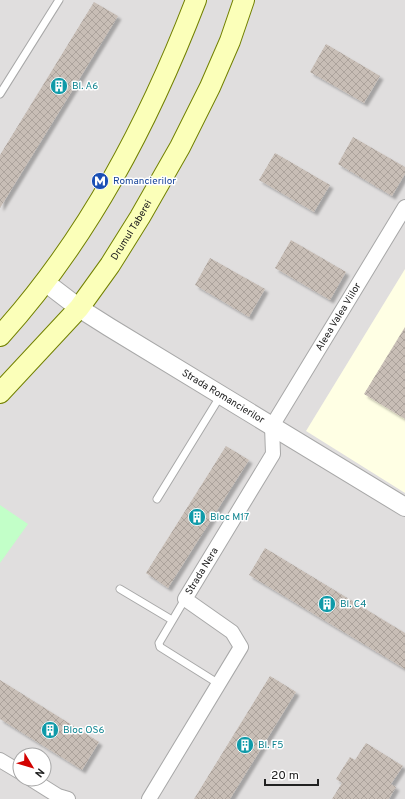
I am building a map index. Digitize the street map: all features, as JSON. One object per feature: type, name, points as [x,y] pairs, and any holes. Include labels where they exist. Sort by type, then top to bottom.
[{"type":"main road","points":[[0,336],[45,282],[79,235],[126,154],[152,103],[176,53],[196,0]]},
{"type":"main road","name":"Drumul Taberei","points":[[0,393],[79,308],[110,265],[140,217],[180,147],[210,87],[227,48],[244,0]]},
{"type":"street","name":"Aleea Valea Viilor","points":[[272,426],[405,207]]},
{"type":"street","name":"Strada Romancierilor","points":[[45,282],[79,308],[405,507]]},
{"type":"street","name":"Strada Nera","points":[[149,799],[242,647],[232,632],[185,599],[273,454],[272,426]]},
{"type":"street","points":[[0,760],[12,767]]},
{"type":"street","points":[[44,787],[58,796],[68,799]]},
{"type":"lane","points":[[0,94],[59,0]]},
{"type":"lane","points":[[157,499],[221,395]]},
{"type":"lane","points":[[120,589],[172,620]]},
{"type":"lane","points":[[185,599],[159,643],[160,647],[219,684]]},
{"type":"shaded area","points":[[0,0],[405,0],[405,799],[0,799]]},
{"type":"shaded area","points":[[405,269],[405,493],[306,431]]},
{"type":"green space","points":[[0,505],[28,524],[0,563]]},
{"type":"building","name":"Bl. A6","points":[[94,2],[118,16],[0,208],[0,155]]},
{"type":"building","points":[[326,44],[380,76],[364,103],[310,72]]},
{"type":"building","points":[[353,137],[405,167],[405,174],[392,196],[338,164]]},
{"type":"building","points":[[275,153],[330,185],[314,212],[259,180]]},
{"type":"building","points":[[291,240],[346,272],[330,300],[275,268]]},
{"type":"building","points":[[210,258],[265,289],[249,317],[195,285]]},
{"type":"building","points":[[405,327],[405,419],[364,394]]},
{"type":"building","name":"Bloc M17","points":[[226,446],[249,460],[168,588],[146,573]]},
{"type":"building","name":"Bl. C4","points":[[265,548],[405,633],[405,669],[249,575]]},
{"type":"building","name":"Bl. F5","points":[[270,676],[296,692],[230,799],[194,799]]},
{"type":"building","name":"Bloc OS6","points":[[0,680],[99,742],[82,770],[52,751],[52,747],[45,747],[0,719]]},
{"type":"building","points":[[366,743],[403,766],[391,784],[396,787],[389,799],[332,799],[342,783],[336,779],[350,757],[355,760]]},
{"type":"place","name":"Bl. A6","points":[[59,86]]},
{"type":"place","name":"Romancierilor","points":[[100,181]]},
{"type":"place","name":"Bloc M17","points":[[197,517]]},
{"type":"place","name":"Bl. C4","points":[[327,604]]},
{"type":"place","name":"Bloc OS6","points":[[50,730]]},
{"type":"place","name":"Bl. F5","points":[[245,745]]}]
